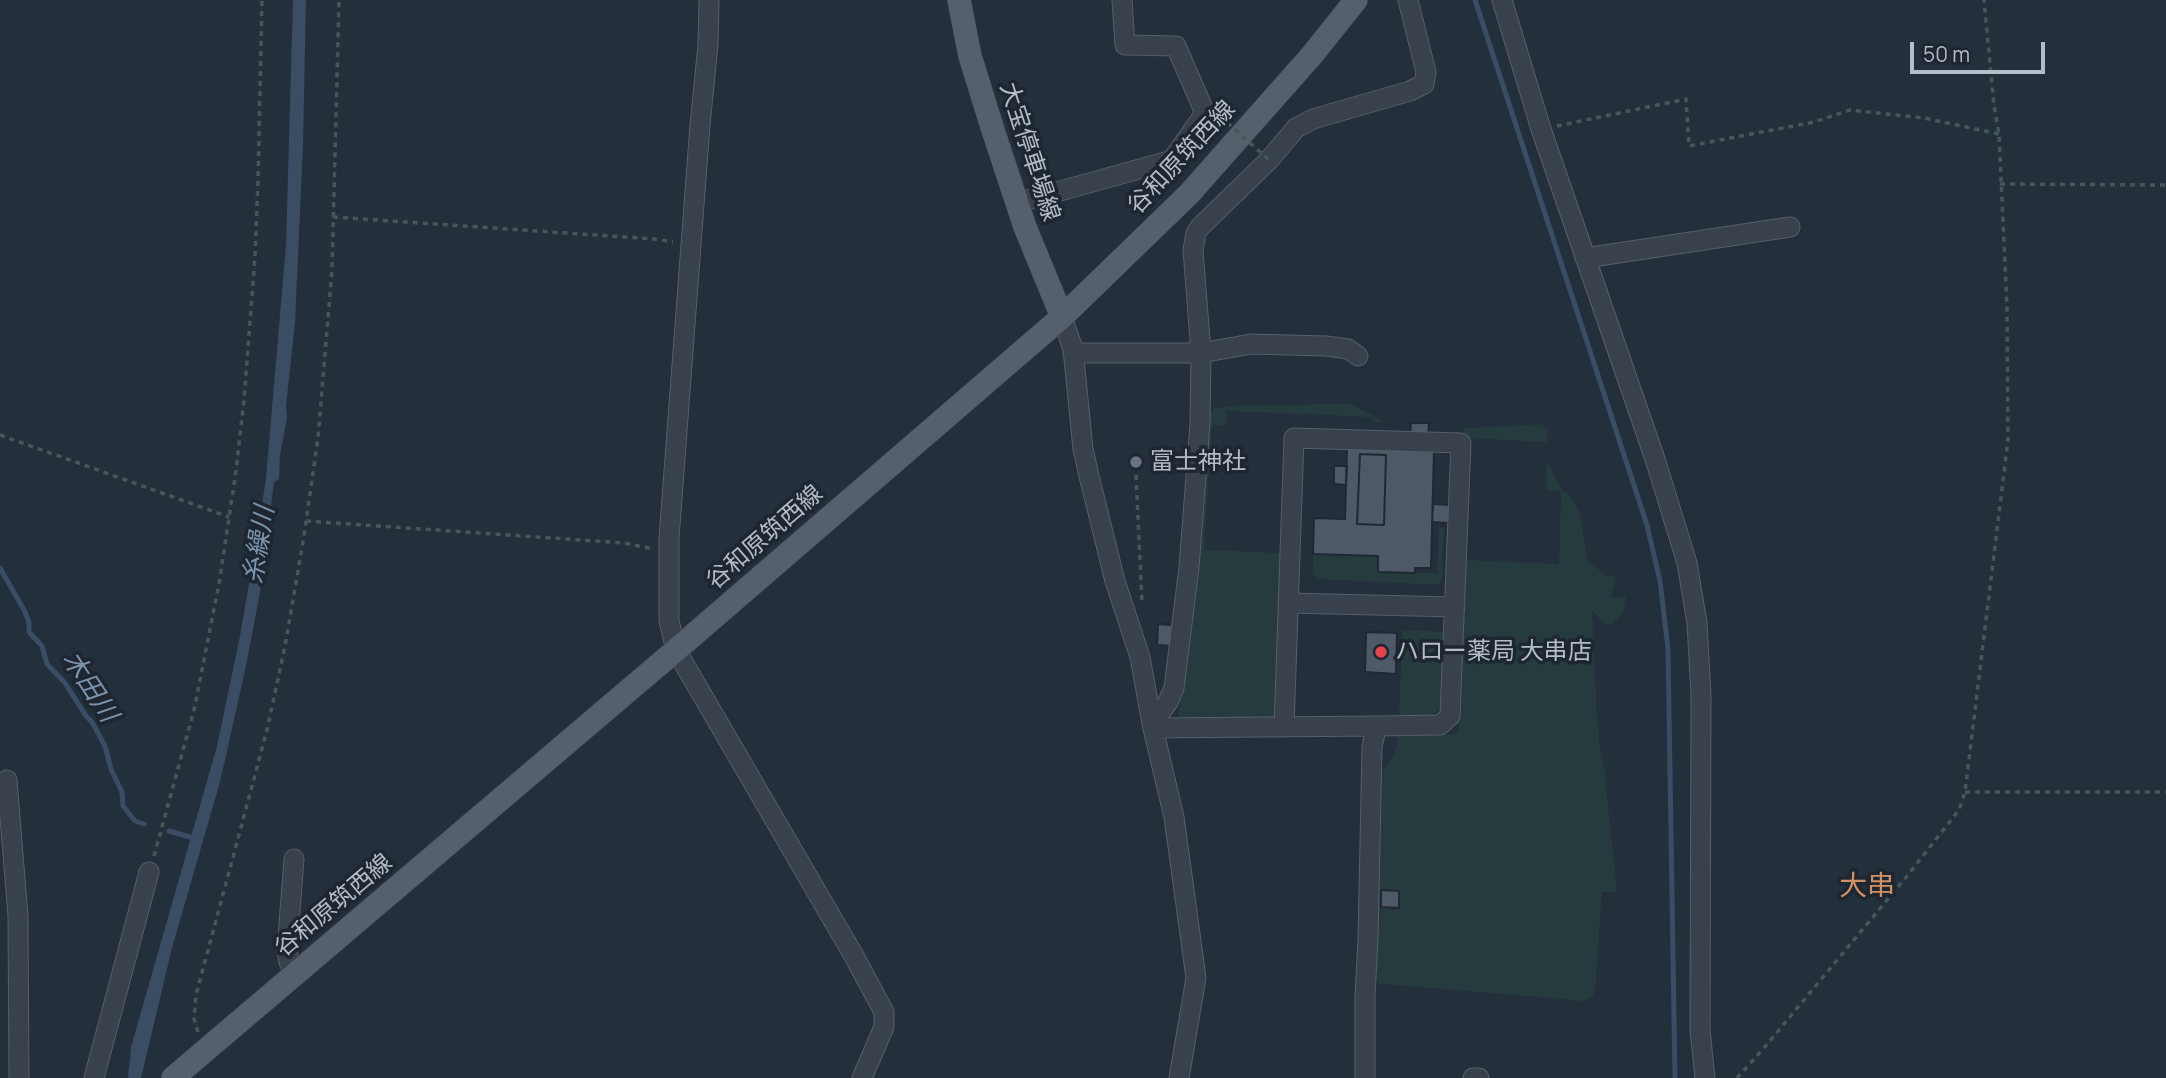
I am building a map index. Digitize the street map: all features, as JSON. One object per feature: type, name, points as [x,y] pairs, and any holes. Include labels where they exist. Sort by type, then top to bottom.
[{"type":"main road","name":"大宝停車場線","points":[[958,0],[970,56],[1017,203],[1062,317]]},
{"type":"main road","name":"谷和原筑西線","points":[[180,1076],[208,1048],[1062,317],[1189,194],[1312,55],[1356,0]]},
{"type":"street","points":[[709,0],[708,45],[669,550],[669,621],[676,650],[884,1012],[884,1027],[862,1078]]},
{"type":"street","points":[[1017,203],[1172,160],[1205,113],[1175,46],[1125,45],[1122,0]]},
{"type":"street","points":[[1153,726],[1174,688],[1190,554],[1200,424],[1200,353],[1193,250],[1196,233],[1269,160],[1296,128],[1313,119],[1410,91],[1424,84],[1426,72],[1408,0]]},
{"type":"street","points":[[1502,0],[1541,129],[1655,459],[1686,563],[1697,623],[1702,695],[1700,1030],[1705,1078]]},
{"type":"street","points":[[1585,258],[1790,227]]},
{"type":"street","points":[[1062,317],[1073,353],[1083,449],[1089,477],[1115,581],[1140,657],[1174,817],[1196,978],[1179,1078]]},
{"type":"street","points":[[1073,353],[1200,353],[1251,344],[1326,346],[1348,349],[1358,356]]},
{"type":"street","points":[[1153,726],[1284,727],[1440,725],[1450,716],[1461,443],[1294,438],[1284,727]]},
{"type":"street","points":[[1289,603],[1455,607]]},
{"type":"street","points":[[1365,1078],[1372,746],[1377,726]]},
{"type":"street","points":[[7,780],[18,916],[19,1078]]},
{"type":"street","points":[[294,859],[287,950],[295,974]]},
{"type":"street","points":[[94,1078],[149,872]]},
{"type":"path","points":[[149,872],[194,710],[219,584],[229,517],[244,400],[254,271],[262,0]]},
{"type":"path","points":[[208,1048],[196,1030],[195,995],[267,730],[285,646],[306,521],[323,389],[332,270],[339,0]]},
{"type":"path","points":[[1737,1078],[1907,876],[1959,810],[1965,793],[2008,440],[2007,308],[1999,134],[1984,0]]},
{"type":"path","points":[[1541,129],[1686,99],[1689,146],[1814,122],[1850,110],[1924,118],[1999,134]]},
{"type":"path","points":[[1220,116],[1269,160]]},
{"type":"path","points":[[2000,184],[2166,185]]},
{"type":"path","points":[[333,217],[654,239],[692,245]]},
{"type":"path","points":[[0,435],[229,517]]},
{"type":"path","points":[[1136,475],[1142,606]]},
{"type":"path","points":[[306,521],[624,543],[669,550]]},
{"type":"path","points":[[1965,793],[2166,792]]},
{"type":"green space","points":[[1351,404],[1386,422],[1373,422],[1372,417],[1227,411],[1226,426],[1212,425],[1204,550],[1282,553],[1276,720],[1184,721],[1178,714],[1209,413],[1215,408],[1231,406]]},
{"type":"green space","points":[[1541,424],[1548,430],[1547,442],[1464,438],[1464,428]]},
{"type":"green space","points":[[1547,461],[1562,490],[1570,495],[1580,514],[1588,563],[1606,576],[1614,577],[1615,585],[1611,595],[1614,598],[1626,598],[1623,612],[1612,625],[1605,624],[1592,610],[1597,718],[1617,892],[1602,892],[1595,990],[1592,997],[1584,1001],[1373,983],[1379,774],[1397,747],[1397,735],[1458,734],[1466,560],[1559,564],[1561,491],[1546,490]]},
{"type":"green space","points":[[1439,527],[1444,528],[1442,580],[1437,585],[1319,579],[1313,573],[1313,554],[1378,556],[1378,572],[1437,573]]},
{"type":"green space","points":[[1402,630],[1446,632],[1443,705],[1430,718],[1399,718]]},
{"type":"water","name":"糸繰川","points":[[293,0],[306,0],[303,145],[295,323],[279,479],[274,482],[260,592],[220,782],[172,948],[141,1078],[128,1078],[131,1047],[217,746],[259,526],[266,478],[286,245]]},
{"type":"building","points":[[1411,423],[1429,423],[1428,437],[1410,436]]},
{"type":"building","points":[[1347,448],[1434,450],[1431,568],[1415,568],[1415,573],[1378,572],[1378,556],[1313,554],[1314,518],[1345,519]],"holes":[[[1360,454],[1386,455],[1384,525],[1357,524]]]},
{"type":"building","points":[[1360,454],[1386,455],[1384,525],[1357,524]]},
{"type":"building","points":[[1334,466],[1347,466],[1346,485],[1334,484]]},
{"type":"building","points":[[1433,504],[1465,506],[1464,524],[1432,522]]},
{"type":"building","points":[[1158,624],[1172,625],[1171,646],[1157,645]]},
{"type":"building","points":[[1366,632],[1397,633],[1396,674],[1365,672]]},
{"type":"building","points":[[1381,890],[1399,891],[1399,908],[1381,907]]},
{"type":"waterway","points":[[1475,0],[1647,525],[1660,581],[1668,649],[1675,1078]]},
{"type":"waterway","name":"木田川","points":[[0,568],[24,610],[29,622],[29,632],[42,646],[47,664],[65,683],[105,746],[111,769],[122,792],[123,806],[135,821],[144,824]]},
{"type":"waterway","name":"木田川","points":[[169,831],[197,839]]},
{"type":"place","name":"富士神社","points":[[1136,462]]},
{"type":"place","name":"ハロー薬局 大串店","points":[[1381,652]]},
{"type":"district","name":"大串","points":[[1867,887]]}]
